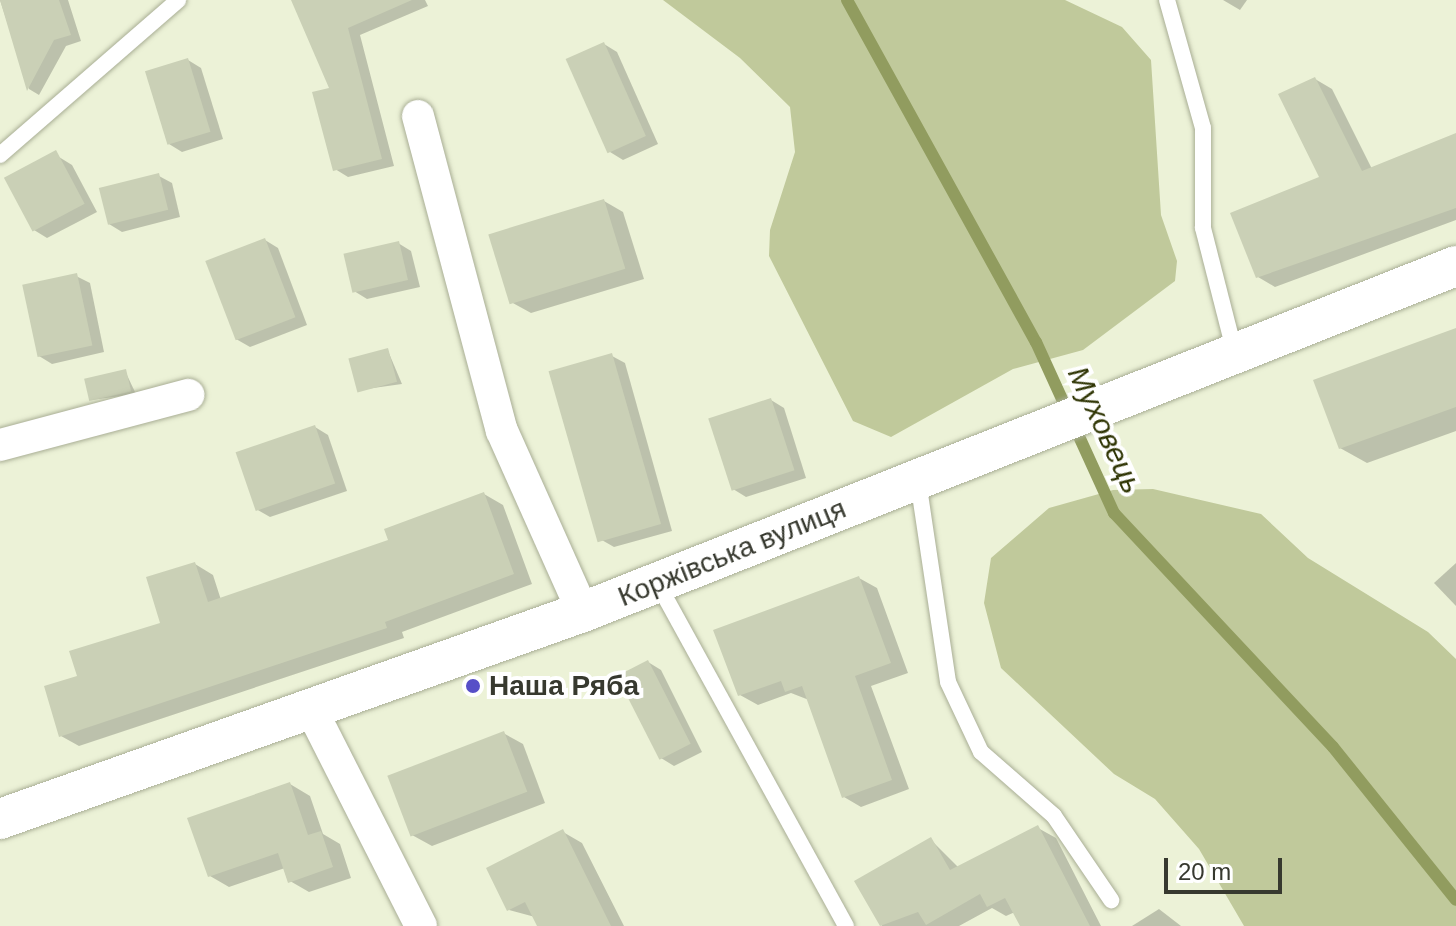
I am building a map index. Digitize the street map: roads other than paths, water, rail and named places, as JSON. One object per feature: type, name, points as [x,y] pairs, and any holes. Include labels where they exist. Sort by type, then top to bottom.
[{"type":"street","points":[[418,116],[502,431],[583,612]]},
{"type":"street","name":"Коржівська вулиця","points":[[0,819],[583,612],[1456,266]]},
{"type":"street","points":[[0,445],[188,395]]},
{"type":"street","points":[[311,709],[421,926]]},
{"type":"lane","points":[[0,155],[178,0]]},
{"type":"lane","points":[[1167,0],[1203,128],[1203,228],[1235,355]]},
{"type":"lane","points":[[918,479],[948,682],[981,752],[1054,816],[1111,900]]},
{"type":"lane","points":[[657,582],[846,926]]},
{"type":"waterway","name":"Муховець","points":[[847,0],[1036,342],[1114,513],[1333,747],[1456,900]]},
{"type":"place","name":"Наша Ряба","points":[[473,686]]}]
